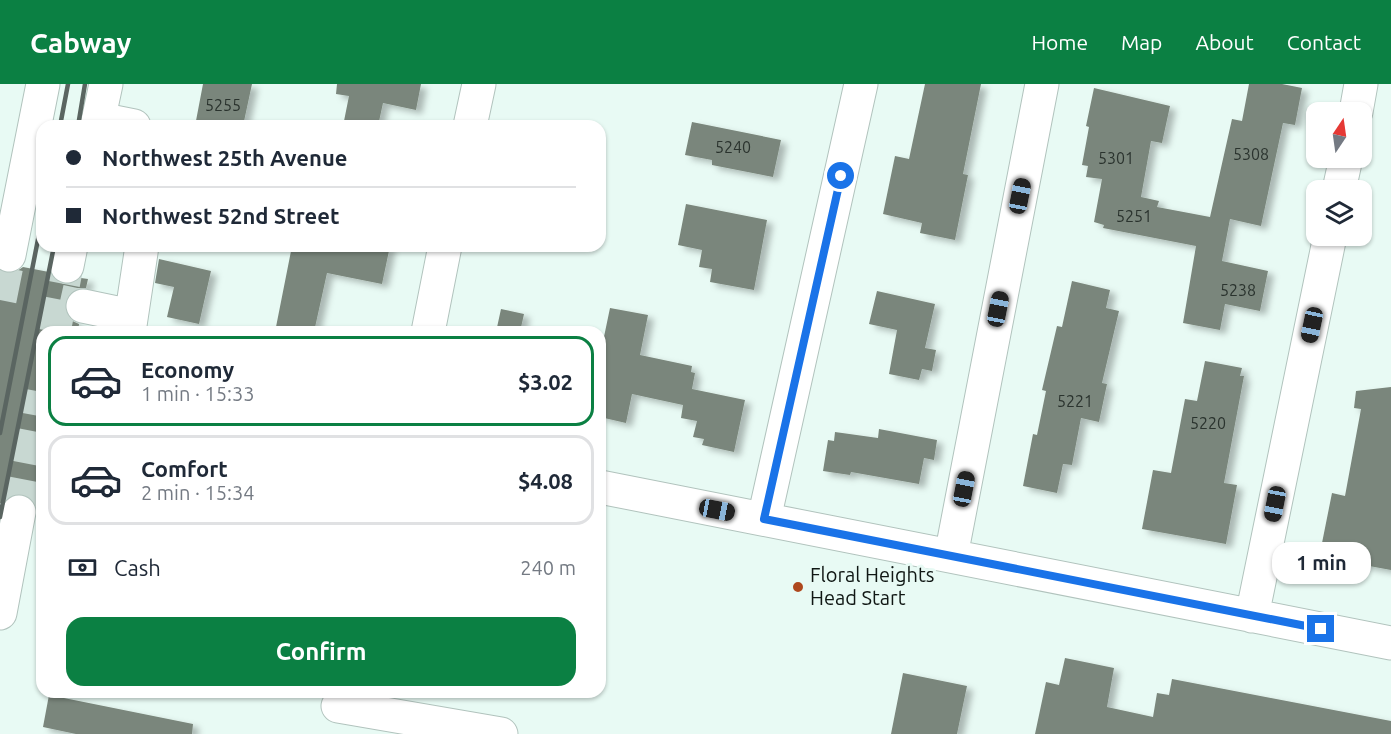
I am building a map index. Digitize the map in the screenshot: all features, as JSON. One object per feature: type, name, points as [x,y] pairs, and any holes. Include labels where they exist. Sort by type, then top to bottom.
[{"type":"street","points":[[9,255],[43,84]]},
{"type":"street","points":[[98,120],[106,84]]},
{"type":"street","points":[[471,120],[479,84]]},
{"type":"street","points":[[764,519],[861,84]]},
{"type":"street","points":[[951,556],[1041,84]]},
{"type":"street","points":[[1358,102],[1361,84]]},
{"type":"street","points":[[1252,616],[1328,246]]},
{"type":"street","points":[[83,306],[130,324],[141,252]]},
{"type":"street","points":[[429,326],[445,252]]},
{"type":"street","points":[[606,488],[1391,643]]},
{"type":"street","points":[[0,613],[19,512]]},
{"type":"street","points":[[337,710],[501,734]]},
{"type":"building","points":[[203,84],[252,84],[244,120],[196,120]]},
{"type":"building","points":[[337,84],[421,84],[416,110],[383,103],[379,120],[344,120],[349,96],[336,94]]},
{"type":"building","points":[[925,84],[981,84],[963,174],[968,175],[955,240],[920,233],[922,223],[883,214],[895,156],[909,159]]},
{"type":"building","points":[[1249,84],[1282,84],[1302,88],[1295,125],[1283,123],[1261,226],[1230,219],[1222,261],[1268,271],[1260,311],[1225,304],[1220,330],[1183,323],[1196,246],[1103,228],[1104,225],[1094,222],[1102,179],[1086,177],[1088,166],[1082,165],[1089,127],[1086,126],[1094,88],[1170,106],[1162,143],[1151,141],[1141,197],[1159,201],[1157,207],[1210,217],[1232,119],[1242,121]]},
{"type":"building","points":[[692,122],[781,140],[773,177],[712,165],[712,160],[685,155]]},
{"type":"building","points":[[686,204],[767,220],[754,290],[710,282],[712,269],[699,267],[702,250],[678,245]]},
{"type":"building","points":[[291,252],[389,252],[382,284],[327,273],[315,326],[276,326]]},
{"type":"building","points":[[159,259],[211,271],[199,324],[167,317],[174,287],[155,283]]},
{"type":"building","points":[[23,267],[49,272],[55,280],[64,284],[74,284],[81,278],[88,279],[86,288],[78,288],[69,293],[65,303],[65,312],[70,320],[79,326],[36,326],[36,505],[32,498],[23,494],[12,495],[5,499],[3,504],[0,503],[0,271],[14,273]]},
{"type":"building","points":[[1072,281],[1110,290],[1106,308],[1119,311],[1102,383],[1107,384],[1099,422],[1081,418],[1072,465],[1063,464],[1057,493],[1023,486],[1033,434],[1037,435],[1046,391],[1042,390],[1057,326],[1062,327]]},
{"type":"building","points":[[877,291],[935,304],[925,348],[936,350],[932,371],[922,369],[919,380],[889,374],[897,330],[869,324]]},
{"type":"building","points":[[610,308],[648,315],[640,355],[692,366],[691,372],[695,373],[692,389],[745,400],[734,452],[702,445],[704,439],[693,437],[697,421],[681,418],[683,405],[632,394],[626,423],[606,418],[606,327]]},
{"type":"building","points":[[501,309],[524,314],[521,326],[497,326]]},
{"type":"building","points":[[1205,361],[1242,368],[1240,376],[1244,376],[1224,483],[1237,485],[1226,544],[1142,529],[1153,470],[1171,473],[1185,399],[1197,401]]},
{"type":"building","points":[[1391,387],[1391,570],[1353,563],[1352,569],[1318,563],[1332,493],[1345,496],[1361,409],[1354,408],[1356,391]]},
{"type":"building","points":[[879,429],[937,440],[934,460],[924,458],[919,484],[851,472],[850,475],[823,471],[828,440],[834,441],[835,432],[878,438]]},
{"type":"building","points":[[1065,658],[1114,668],[1107,707],[1153,717],[1157,693],[1169,695],[1172,679],[1391,721],[1391,734],[1035,734],[1046,682],[1059,685]]},
{"type":"building","points":[[903,673],[967,686],[957,734],[891,734]]},
{"type":"building","points":[[48,698],[64,698],[193,724],[192,734],[76,734],[43,727]]},
{"type":"tunnel","points":[[0,300],[9,255]]},
{"type":"tunnel","points":[[55,326],[67,266]]},
{"type":"tunnel","points":[[60,301],[83,306]]},
{"type":"tunnel","points":[[19,512],[36,423]]},
{"type":"railway","points":[[61,120],[68,84]]},
{"type":"railway","points":[[79,120],[85,84]]},
{"type":"railway","points":[[0,433],[36,250]]},
{"type":"railway","points":[[38,326],[53,252]]},
{"type":"railway","points":[[0,517],[36,336]]},
{"type":"place","name":"Floral Heights Head Start","points":[[798,587]]},
{"type":"route","points":[[841,176],[764,519],[1321,629]]}]
